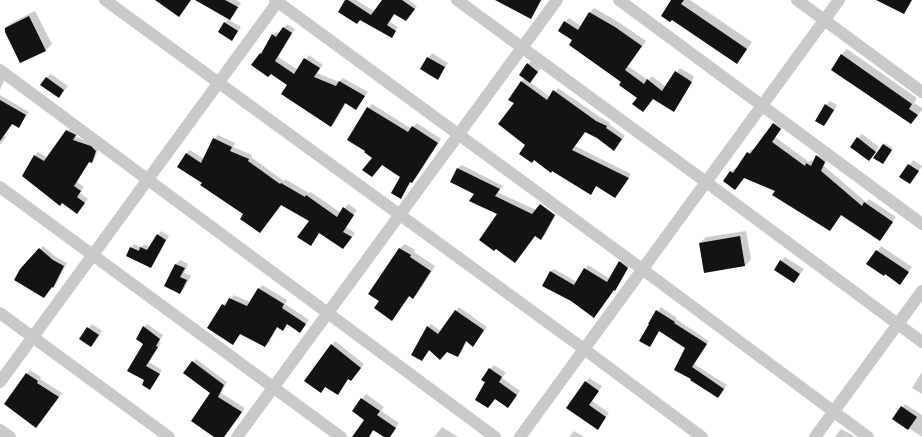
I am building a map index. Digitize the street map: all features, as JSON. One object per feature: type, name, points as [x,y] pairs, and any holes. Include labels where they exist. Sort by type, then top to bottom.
[{"type":"street","points":[[105,0],[584,349],[702,437]]},
{"type":"street","points":[[457,0],[922,342]]},
{"type":"street","points":[[237,437],[557,0]]},
{"type":"street","points":[[619,0],[922,224]]},
{"type":"street","points":[[797,0],[922,92]]},
{"type":"street","points":[[520,437],[839,0]]},
{"type":"street","points":[[0,382],[219,83],[277,1],[868,437]]},
{"type":"street","points":[[0,70],[496,437]]},
{"type":"street","points":[[0,187],[341,437]]},
{"type":"street","points":[[815,437],[922,291]]},
{"type":"street","points":[[0,313],[169,437]]},
{"type":"street","points":[[0,430],[10,437]]},
{"type":"building","points":[[155,0],[191,0],[179,17]]},
{"type":"building","points":[[195,0],[225,0],[238,7],[230,20]]},
{"type":"building","points":[[345,0],[348,0],[371,15],[382,0],[402,0],[415,9],[406,21],[394,14],[387,25],[396,31],[392,38],[360,20],[357,24],[338,12]]},
{"type":"building","points":[[495,0],[541,0],[531,19]]},
{"type":"building","points":[[671,0],[684,0],[681,4],[747,49],[737,64],[672,20],[670,22],[661,16]]},
{"type":"building","points":[[876,0],[912,0],[904,14]]},
{"type":"building","points":[[589,12],[615,27],[642,46],[625,70],[644,84],[647,79],[662,91],[675,71],[692,82],[674,112],[653,99],[643,112],[632,104],[637,98],[619,85],[621,82],[569,45],[572,40],[558,31],[564,21],[578,30]]},
{"type":"building","points":[[29,16],[46,51],[20,63],[5,32],[5,28]]},
{"type":"building","points":[[224,22],[238,31],[232,41],[218,32]]},
{"type":"building","points":[[283,27],[292,33],[275,61],[294,74],[304,58],[320,68],[314,77],[336,86],[339,81],[365,96],[356,110],[345,103],[331,127],[281,94],[287,85],[271,74],[268,77],[251,65],[260,53],[261,54],[272,34],[276,37]]},
{"type":"building","points":[[841,54],[912,104],[909,109],[918,115],[911,124],[831,70]]},
{"type":"building","points":[[427,57],[445,67],[438,80],[420,69]]},
{"type":"building","points":[[527,63],[538,72],[530,83],[519,75]]},
{"type":"building","points":[[46,77],[64,90],[59,98],[40,85]]},
{"type":"building","points":[[521,81],[547,100],[553,90],[596,121],[607,126],[606,128],[622,139],[614,151],[597,138],[585,132],[572,150],[629,178],[615,198],[596,186],[591,195],[552,171],[551,173],[534,160],[532,163],[519,154],[525,145],[498,124],[514,103],[508,100]]},
{"type":"building","points":[[0,100],[26,115],[19,128],[12,124],[0,141]]},
{"type":"building","points":[[825,104],[834,110],[824,126],[815,121]]},
{"type":"building","points":[[367,107],[408,132],[412,126],[438,143],[412,183],[410,182],[401,199],[391,193],[400,177],[382,165],[372,177],[362,170],[372,158],[364,152],[365,151],[347,140]]},
{"type":"building","points":[[773,123],[781,129],[772,142],[805,166],[806,163],[811,166],[816,155],[825,162],[821,171],[862,206],[864,202],[893,222],[880,241],[841,215],[830,231],[772,195],[775,191],[744,178],[735,190],[723,181],[730,171],[733,173],[747,152],[750,154]]},
{"type":"building","points":[[66,130],[76,135],[73,140],[91,146],[96,151],[92,163],[89,162],[74,186],[81,191],[77,197],[85,203],[77,214],[62,203],[60,206],[22,176],[34,155],[44,161]]},
{"type":"building","points":[[857,137],[876,152],[869,161],[850,147]]},
{"type":"building","points":[[213,138],[232,147],[230,151],[249,159],[248,161],[280,184],[281,183],[305,197],[306,195],[337,217],[343,207],[354,215],[343,232],[352,237],[343,249],[319,233],[311,246],[297,237],[309,221],[281,205],[260,233],[240,219],[243,214],[200,185],[202,183],[177,167],[186,153],[201,163]]},
{"type":"building","points":[[883,144],[892,150],[883,164],[873,158]]},
{"type":"building","points":[[908,164],[919,171],[910,184],[899,177]]},
{"type":"building","points":[[457,168],[500,189],[495,196],[532,214],[540,204],[555,215],[541,240],[535,236],[515,263],[496,249],[494,251],[479,240],[497,214],[469,201],[474,194],[450,182]]},
{"type":"building","points":[[157,234],[166,240],[151,268],[126,256],[130,247],[139,251],[140,247],[147,250]]},
{"type":"building","points":[[740,236],[745,266],[704,273],[699,243]]},
{"type":"building","points":[[39,248],[53,260],[64,266],[53,288],[52,287],[44,298],[14,280],[20,269]]},
{"type":"building","points":[[399,248],[411,255],[410,257],[431,271],[413,299],[409,296],[392,321],[374,308],[379,301],[368,294]]},
{"type":"building","points":[[876,250],[909,272],[900,285],[885,274],[884,276],[866,264]]},
{"type":"building","points":[[780,260],[800,274],[794,283],[774,270]]},
{"type":"building","points":[[619,261],[628,268],[615,291],[614,290],[594,318],[571,301],[542,286],[550,271],[574,285],[584,268],[607,282]]},
{"type":"building","points":[[175,264],[185,268],[180,277],[187,280],[180,294],[164,286]]},
{"type":"building","points":[[258,288],[284,304],[282,308],[306,324],[300,333],[287,324],[283,331],[277,327],[265,347],[240,334],[233,345],[207,328],[222,304],[225,306],[229,298],[247,306]]},
{"type":"building","points":[[455,310],[484,330],[473,347],[466,341],[458,357],[447,352],[440,360],[429,350],[422,361],[411,355],[427,326],[438,334]]},
{"type":"building","points":[[656,310],[707,344],[692,367],[724,389],[718,398],[690,380],[691,379],[674,370],[685,348],[659,331],[650,347],[639,341]]},
{"type":"building","points":[[143,326],[160,339],[156,346],[158,347],[146,366],[160,374],[150,390],[142,385],[144,380],[127,371],[143,344],[136,339]]},
{"type":"building","points":[[87,327],[99,335],[91,347],[79,339]]},
{"type":"building","points":[[331,344],[361,368],[351,381],[348,379],[338,395],[325,387],[321,393],[304,381]]},
{"type":"building","points":[[192,361],[224,385],[218,397],[242,412],[224,437],[214,437],[191,421],[210,393],[183,373]]},
{"type":"building","points":[[489,368],[502,377],[499,382],[517,395],[508,408],[495,399],[488,408],[475,400],[485,382],[481,380]]},
{"type":"building","points":[[26,373],[38,381],[37,383],[59,397],[36,428],[4,404]]},
{"type":"building","points":[[585,381],[599,391],[589,405],[606,417],[598,430],[566,408]]},
{"type":"building","points":[[361,398],[380,411],[377,415],[396,428],[390,437],[384,437],[373,430],[369,437],[352,437],[364,420],[352,411]]},
{"type":"building","points":[[901,406],[917,417],[908,430],[892,419]]}]
